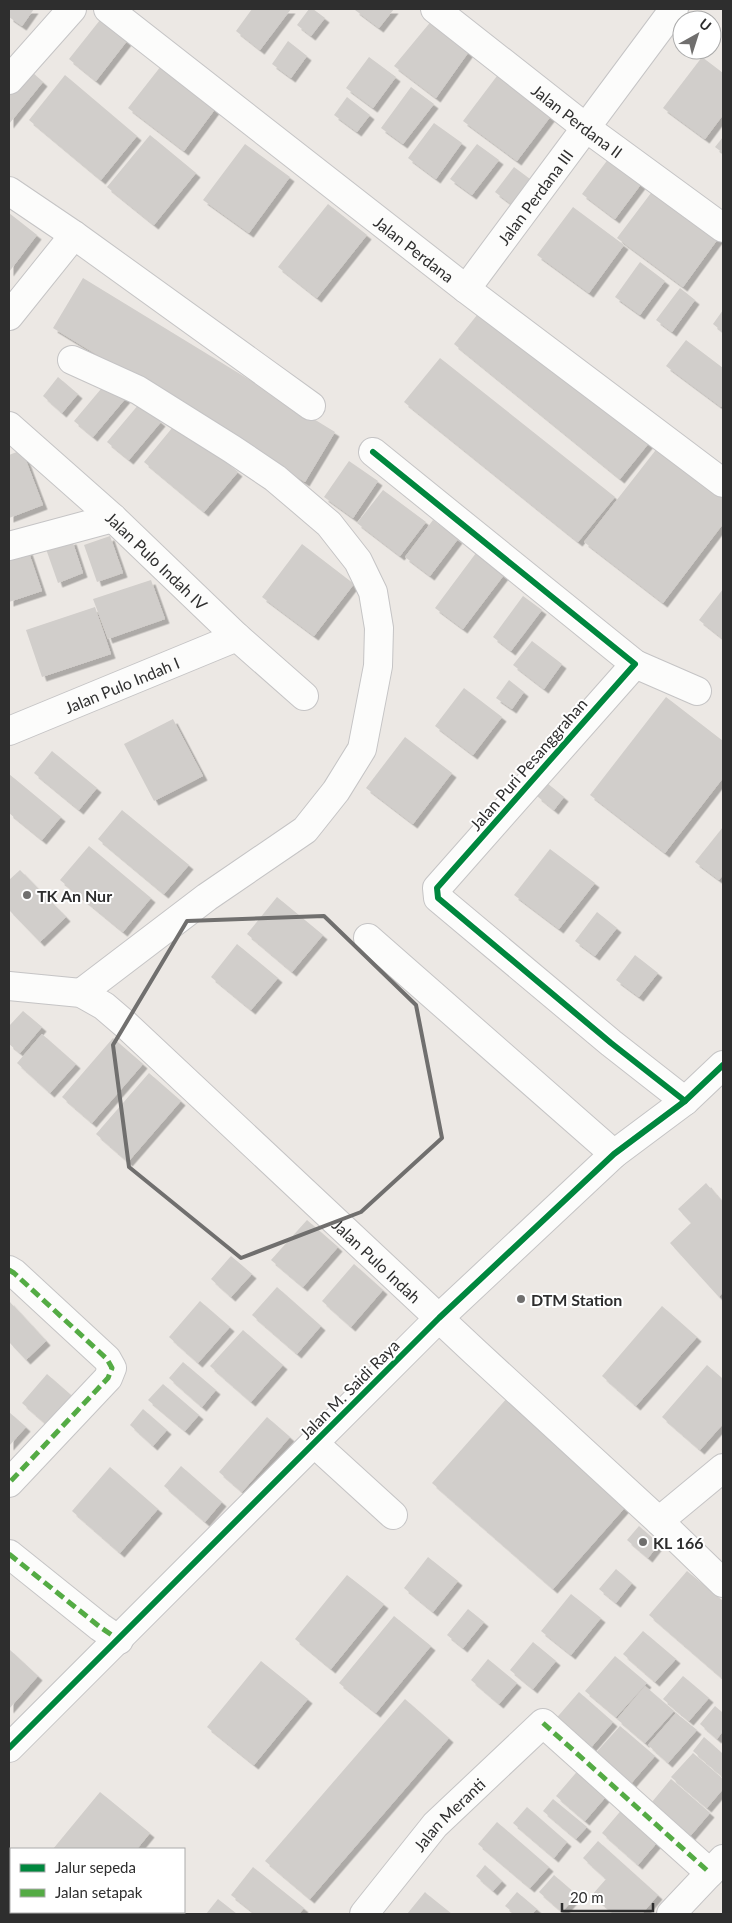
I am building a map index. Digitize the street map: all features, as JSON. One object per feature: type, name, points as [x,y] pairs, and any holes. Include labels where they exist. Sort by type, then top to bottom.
[{"type":"street","points":[[9,80],[72,9]]},
{"type":"street","name":"Jalan Perdana","points":[[108,9],[466,288],[723,483]]},
{"type":"street","name":"Jalan Perdana II","points":[[435,9],[585,127],[723,228]]},
{"type":"street","name":"Jalan Perdana III","points":[[466,288],[674,9]]},
{"type":"street","points":[[9,191],[74,235],[311,406]]},
{"type":"street","points":[[9,316],[74,235]]},
{"type":"street","points":[[72,360],[138,390],[232,449],[275,478],[329,524],[358,561],[373,592],[379,628],[378,666],[362,750],[336,791],[305,830],[207,897],[81,993]]},
{"type":"street","name":"Jalan Pulo Indah IV","points":[[9,426],[113,518],[237,637],[304,696]]},
{"type":"street","points":[[373,452],[635,664],[697,691]]},
{"type":"street","points":[[9,546],[113,518]]},
{"type":"street","name":"Jalan Pulo Indah I","points":[[9,731],[237,637]]},
{"type":"street","name":"Jalan Puri Pesanggrahan","points":[[635,664],[437,888],[436,892],[438,898],[611,1043],[685,1101]]},
{"type":"street","points":[[368,938],[614,1154]]},
{"type":"street","name":"Jalan Pulo Indah","points":[[9,986],[81,993],[104,1006],[659,1521],[723,1583]]},
{"type":"street","name":"Jalan M. Saidi Raya","points":[[9,1748],[439,1318],[614,1154],[685,1101],[723,1065]]},
{"type":"street","points":[[9,1270],[107,1359],[112,1368],[108,1378],[9,1483]]},
{"type":"street","points":[[314,1443],[393,1515]]},
{"type":"street","points":[[659,1521],[723,1468]]},
{"type":"street","points":[[9,1554],[119,1640]]},
{"type":"street","name":"Jalan Meranti","points":[[364,1914],[435,1825],[543,1723],[716,1866]]},
{"type":"street","points":[[672,1914],[716,1866]]},
{"type":"highlighted area","points":[[324,916],[416,1005],[442,1138],[361,1212],[241,1258],[129,1167],[113,1045],[187,921]]},
{"type":"building","points":[[9,9],[34,9],[22,26],[9,17]]},
{"type":"building","points":[[252,9],[291,9],[260,50],[236,31]]},
{"type":"building","points":[[309,9],[313,9],[325,18],[311,36],[297,25]]},
{"type":"building","points":[[356,9],[394,9],[379,28]]},
{"type":"building","points":[[433,19],[473,46],[436,98],[394,66]]},
{"type":"building","points":[[100,20],[127,41],[96,81],[69,59]]},
{"type":"building","points":[[288,41],[307,56],[291,78],[272,64]]},
{"type":"building","points":[[369,57],[396,77],[373,108],[346,88]]},
{"type":"building","points":[[700,60],[706,60],[723,73],[723,115],[705,139],[663,108]]},
{"type":"building","points":[[25,66],[43,82],[9,124],[9,87]]},
{"type":"building","points":[[161,66],[216,108],[184,151],[128,108]]},
{"type":"building","points":[[500,72],[554,112],[517,161],[463,121]]},
{"type":"building","points":[[65,75],[137,136],[101,180],[29,120]]},
{"type":"building","points":[[411,87],[434,104],[403,144],[381,128]]},
{"type":"building","points":[[347,97],[370,115],[357,132],[334,115]]},
{"type":"building","points":[[434,123],[462,143],[436,179],[408,158]]},
{"type":"building","points":[[150,135],[196,173],[154,225],[107,187]]},
{"type":"building","points":[[723,137],[723,153],[715,147]]},
{"type":"building","points":[[245,144],[290,177],[249,233],[203,200]]},
{"type":"building","points":[[477,144],[499,160],[472,195],[450,179]]},
{"type":"building","points":[[612,154],[645,179],[615,219],[582,194]]},
{"type":"building","points":[[514,167],[538,185],[519,210],[495,192]]},
{"type":"building","points":[[657,185],[723,232],[683,287],[617,238]]},
{"type":"building","points":[[328,204],[367,235],[317,298],[278,267]]},
{"type":"building","points":[[573,207],[624,245],[589,293],[537,255]]},
{"type":"building","points":[[9,213],[37,235],[9,272]]},
{"type":"building","points":[[640,262],[665,281],[640,315],[615,297]]},
{"type":"building","points":[[83,278],[335,432],[305,482],[53,328]]},
{"type":"building","points":[[680,288],[695,300],[672,332],[656,320]]},
{"type":"building","points":[[481,310],[653,438],[620,479],[454,344]]},
{"type":"building","points":[[723,310],[723,332],[713,324]]},
{"type":"building","points":[[686,340],[723,368],[723,404],[721,407],[666,366]]},
{"type":"building","points":[[440,358],[615,497],[578,542],[404,402]]},
{"type":"building","points":[[58,377],[78,394],[62,413],[43,396]]},
{"type":"building","points":[[106,383],[126,398],[93,437],[74,421]]},
{"type":"building","points":[[139,404],[161,422],[129,460],[107,442]]},
{"type":"building","points":[[177,422],[238,472],[204,512],[144,462]]},
{"type":"building","points":[[662,442],[723,489],[723,524],[663,603],[584,542]]},
{"type":"building","points":[[22,450],[43,505],[9,518],[9,455]]},
{"type":"building","points":[[349,461],[378,481],[353,518],[324,497]]},
{"type":"building","points":[[383,490],[426,522],[400,556],[357,523]]},
{"type":"building","points":[[433,520],[458,539],[430,576],[405,557]]},
{"type":"building","points":[[110,536],[123,573],[97,582],[84,545]]},
{"type":"building","points":[[72,540],[83,573],[58,583],[46,549]]},
{"type":"building","points":[[302,544],[354,584],[314,636],[262,597]]},
{"type":"building","points":[[28,550],[42,591],[9,602],[9,557]]},
{"type":"building","points":[[476,553],[504,575],[463,629],[435,608]]},
{"type":"building","points":[[151,580],[165,619],[108,639],[93,599]]},
{"type":"building","points":[[723,589],[723,639],[699,620]]},
{"type":"building","points":[[523,596],[542,610],[511,651],[493,637]]},
{"type":"building","points":[[95,607],[111,654],[42,677],[26,630]]},
{"type":"building","points":[[532,641],[562,664],[544,689],[513,665]]},
{"type":"building","points":[[509,680],[524,692],[512,709],[496,698]]},
{"type":"building","points":[[464,688],[502,717],[473,755],[435,726]]},
{"type":"building","points":[[666,697],[723,741],[723,778],[665,853],[590,795]]},
{"type":"building","points":[[173,719],[203,776],[154,801],[124,744]]},
{"type":"building","points":[[405,737],[452,773],[413,824],[366,788]]},
{"type":"building","points":[[52,751],[97,788],[79,810],[34,773]]},
{"type":"building","points":[[9,774],[61,817],[42,840],[9,813]]},
{"type":"building","points":[[547,783],[564,797],[554,810],[537,796]]},
{"type":"building","points":[[122,810],[189,865],[164,894],[98,839]]},
{"type":"building","points":[[723,827],[723,875],[719,880],[695,862]]},
{"type":"building","points":[[89,846],[151,898],[123,932],[60,880]]},
{"type":"building","points":[[550,849],[595,883],[559,929],[514,895]]},
{"type":"building","name":"TK An Nur","points":[[20,870],[66,917],[40,942],[9,910],[9,880]]},
{"type":"building","points":[[277,897],[323,935],[292,972],[247,934]]},
{"type":"building","points":[[597,912],[617,928],[595,956],[575,941]]},
{"type":"building","points":[[237,944],[278,978],[251,1010],[211,977]]},
{"type":"building","points":[[635,955],[658,973],[639,997],[616,980]]},
{"type":"building","points":[[23,1011],[42,1027],[20,1053],[9,1044],[9,1026]]},
{"type":"building","points":[[42,1034],[76,1064],[50,1093],[17,1063]]},
{"type":"building","points":[[113,1038],[143,1064],[92,1123],[62,1097]]},
{"type":"building","points":[[149,1073],[181,1101],[128,1162],[96,1134]]},
{"type":"building","points":[[706,1183],[723,1203],[723,1292],[719,1297],[670,1243],[691,1223],[678,1209]]},
{"type":"building","points":[[307,1220],[338,1247],[303,1287],[271,1260]]},
{"type":"building","points":[[231,1256],[252,1274],[231,1297],[211,1279]]},
{"type":"building","points":[[354,1264],[383,1290],[351,1327],[322,1301]]},
{"type":"building","points":[[277,1287],[321,1326],[297,1354],[252,1315]]},
{"type":"building","points":[[9,1301],[46,1341],[26,1360],[9,1342]]},
{"type":"building","points":[[200,1301],[230,1327],[198,1363],[169,1337]]},
{"type":"building","points":[[662,1306],[697,1337],[636,1406],[602,1376]]},
{"type":"building","points":[[243,1330],[283,1365],[251,1402],[210,1366]]},
{"type":"building","points":[[183,1362],[216,1390],[202,1407],[169,1378]]},
{"type":"building","points":[[707,1365],[723,1379],[723,1424],[700,1450],[662,1417]]},
{"type":"building","points":[[47,1374],[79,1402],[54,1431],[22,1403]]},
{"type":"building","points":[[163,1384],[199,1415],[185,1431],[148,1400]]},
{"type":"building","points":[[508,1397],[629,1503],[553,1589],[432,1483]]},
{"type":"building","points":[[143,1409],[167,1430],[153,1446],[130,1425]]},
{"type":"building","points":[[9,1412],[26,1427],[9,1446]]},
{"type":"building","points":[[267,1417],[290,1437],[242,1492],[219,1472]]},
{"type":"building","points":[[181,1466],[222,1502],[205,1522],[164,1486]]},
{"type":"building","points":[[110,1467],[158,1509],[120,1553],[72,1511]]},
{"type":"building","name":"KL 166","points":[[639,1526],[659,1544],[648,1558],[627,1540]]},
{"type":"building","points":[[428,1557],[458,1581],[433,1612],[404,1588]]},
{"type":"building","points":[[616,1569],[632,1583],[616,1603],[599,1589]]},
{"type":"building","points":[[687,1571],[723,1601],[723,1679],[649,1615]]},
{"type":"building","points":[[347,1575],[384,1604],[331,1669],[295,1639]]},
{"type":"building","points":[[571,1594],[601,1618],[571,1655],[541,1631]]},
{"type":"building","points":[[468,1609],[484,1622],[463,1648],[447,1635]]},
{"type":"building","points":[[394,1616],[431,1646],[376,1713],[339,1683]]},
{"type":"building","points":[[643,1631],[676,1659],[655,1682],[623,1654]]},
{"type":"building","points":[[533,1642],[556,1661],[533,1689],[510,1670]]},
{"type":"building","points":[[9,1649],[38,1676],[9,1709]]},
{"type":"building","points":[[615,1656],[647,1683],[616,1717],[585,1691]]},
{"type":"building","points":[[488,1659],[517,1683],[499,1704],[471,1680]]},
{"type":"building","points":[[261,1661],[308,1699],[254,1765],[207,1727]]},
{"type":"building","points":[[683,1676],[709,1698],[689,1721],[663,1699]]},
{"type":"building","points":[[645,1686],[674,1711],[645,1743],[617,1719]]},
{"type":"building","points":[[579,1692],[613,1722],[588,1751],[553,1722]]},
{"type":"building","points":[[405,1699],[449,1738],[310,1899],[265,1861]]},
{"type":"building","points":[[715,1706],[723,1713],[723,1731],[717,1739],[700,1724]]},
{"type":"building","points":[[676,1713],[697,1730],[668,1763],[648,1745]]},
{"type":"building","points":[[620,1726],[655,1756],[628,1787],[593,1756]]},
{"type":"building","points":[[704,1737],[723,1754],[723,1777],[693,1751]]},
{"type":"building","points":[[693,1753],[723,1779],[723,1789],[707,1808],[671,1777]]},
{"type":"building","points":[[581,1767],[610,1792],[585,1821],[556,1796]]},
{"type":"building","points":[[671,1779],[710,1813],[686,1841],[647,1808]]},
{"type":"building","points":[[100,1792],[150,1833],[138,1848],[54,1848]]},
{"type":"building","points":[[553,1799],[587,1827],[576,1839],[543,1811]]},
{"type":"building","points":[[527,1807],[567,1842],[554,1858],[513,1823]]},
{"type":"building","points":[[624,1807],[661,1838],[638,1865],[602,1833]]},
{"type":"building","points":[[497,1822],[549,1867],[530,1888],[478,1844]]},
{"type":"building","points":[[598,1841],[658,1895],[642,1914],[614,1914],[592,1895],[606,1879],[583,1858]]},
{"type":"building","points":[[485,1865],[502,1881],[493,1891],[476,1876]]},
{"type":"building","points":[[253,1867],[304,1908],[299,1914],[255,1914],[231,1895]]},
{"type":"building","points":[[554,1875],[577,1895],[562,1912],[539,1892]]},
{"type":"building","points":[[425,1892],[427,1894],[452,1914],[407,1914]]},
{"type":"building","points":[[517,1892],[537,1909],[532,1914],[515,1914],[505,1906]]},
{"type":"building","points":[[9,1893],[10,1913],[35,1914],[9,1914]]},
{"type":"building","points":[[218,1899],[237,1914],[206,1914]]},
{"type":"marked path","points":[[9,1270],[107,1359],[112,1368],[108,1378],[9,1483]]},
{"type":"marked path","points":[[9,1554],[119,1640]]},
{"type":"marked path","points":[[543,1723],[710,1873]]},
{"type":"cycle path","points":[[373,452],[635,664],[437,888],[438,898],[611,1043],[685,1101]]},
{"type":"cycle path","points":[[9,1748],[439,1318],[614,1154],[685,1101],[723,1065]]},
{"type":"place","name":"TK An Nur","points":[[27,895]]},
{"type":"place","name":"DTM Station","points":[[521,1299]]},
{"type":"place","name":"KL 166","points":[[643,1542]]}]
